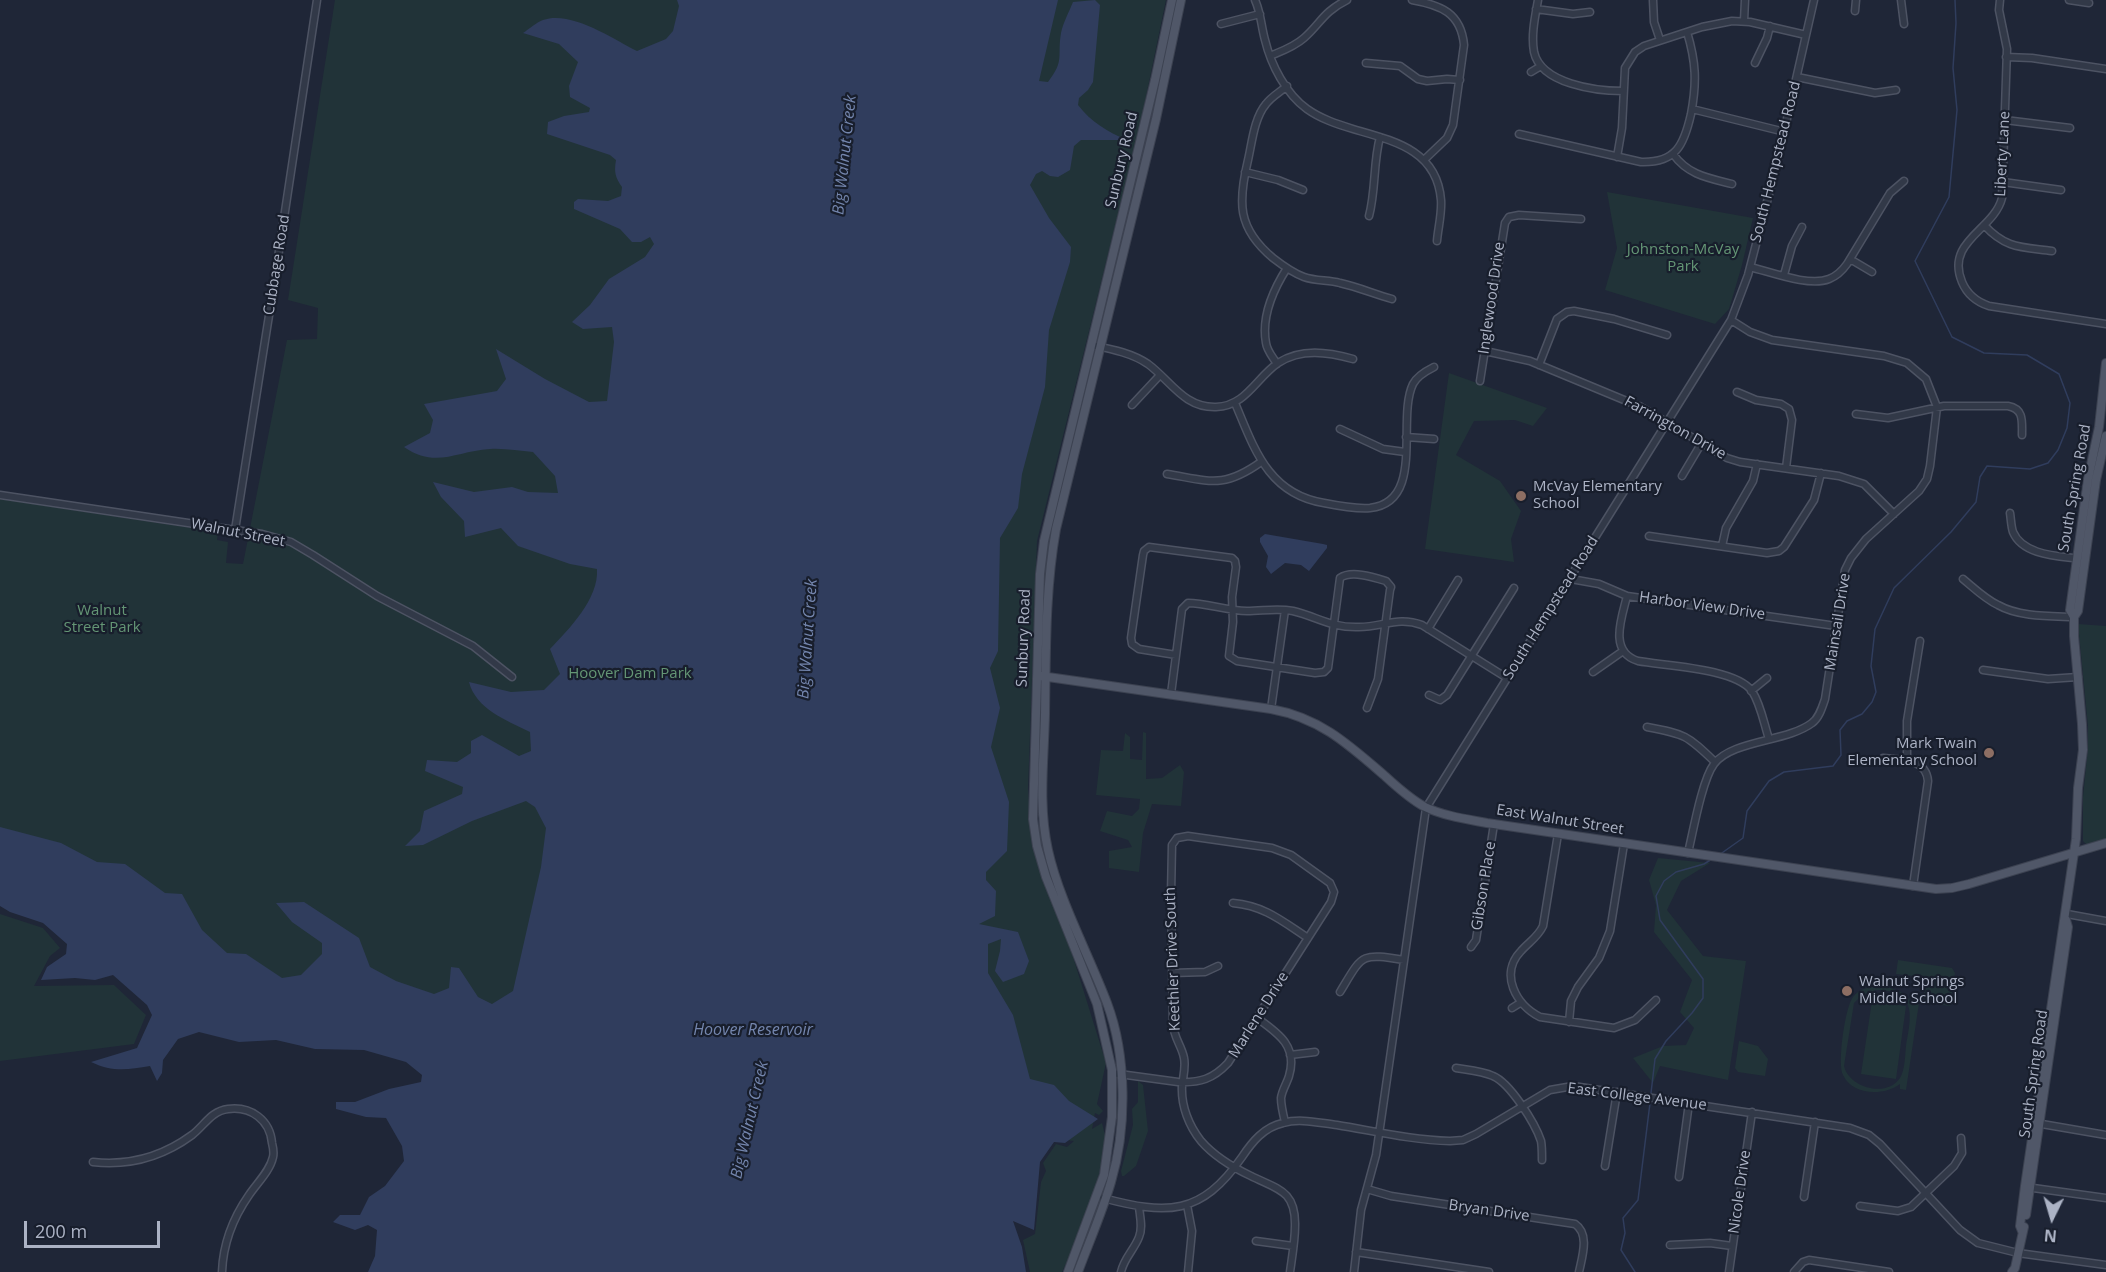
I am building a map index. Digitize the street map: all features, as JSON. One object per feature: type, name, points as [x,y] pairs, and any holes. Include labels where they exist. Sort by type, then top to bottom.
[{"type":"main road","name":"Sunbury Road","points":[[1116,1073],[1097,1004],[1046,877],[1037,846],[1033,799],[1051,557],[1088,400],[1096,346],[1103,320],[1103,297],[1172,0]]},
{"type":"main road","name":"Sunbury Road","points":[[1078,1272],[1101,1198],[1119,1056],[1108,1006],[1059,885],[1048,853],[1044,832],[1042,794],[1044,731],[1041,676],[1044,612],[1039,592],[1044,541],[1156,119],[1179,0]]},
{"type":"main road","name":"South Spring Road","points":[[2015,1271],[2075,852],[2083,750],[2074,617],[2078,611],[2088,478],[2099,427],[2106,363]]},
{"type":"main road","name":"South Spring Road","points":[[2081,559],[2106,436]]},
{"type":"main road","name":"East Walnut Street","points":[[1041,676],[1271,709],[1298,716],[1326,728],[1342,739],[1413,800],[1456,817],[1494,824],[1945,889],[2106,843]]},
{"type":"main road","name":"Sunbury Road","points":[[1068,1272],[1101,1198]]},
{"type":"street","name":"Cubbage Road","points":[[235,531],[317,0]]},
{"type":"street","points":[[1255,0],[1270,56],[1287,86],[1307,109],[1329,121],[1398,142],[1425,159],[1438,181],[1441,202],[1437,241]]},
{"type":"street","points":[[1270,56],[1290,48],[1303,39],[1333,3],[1347,0]]},
{"type":"street","points":[[1412,0],[1439,6],[1449,12],[1463,34],[1464,45],[1453,125],[1447,138],[1425,159]]},
{"type":"street","points":[[1538,0],[1533,36],[1534,52],[1546,72],[1566,81],[1602,90],[1623,92]]},
{"type":"street","points":[[1653,0],[1654,22],[1659,40]]},
{"type":"street","points":[[1744,21],[1745,0]]},
{"type":"street","name":"South Hempstead Road","points":[[1354,1272],[1361,1210],[1374,1168],[1426,807],[1731,320],[1750,267],[1785,132],[1814,0]]},
{"type":"street","points":[[1855,11],[1856,0]]},
{"type":"street","points":[[1901,0],[1904,24]]},
{"type":"street","name":"Liberty Lane","points":[[2000,0],[2006,43],[2003,182],[2000,206],[1967,242],[1959,262],[1960,278],[1976,300],[1995,307],[2106,324]]},
{"type":"street","points":[[2069,0],[2089,3]]},
{"type":"street","points":[[1536,9],[1573,14],[1590,12]]},
{"type":"street","points":[[1221,24],[1260,14]]},
{"type":"street","points":[[1617,157],[1622,128],[1625,68],[1644,46],[1720,22],[1744,21],[1806,35]]},
{"type":"street","points":[[1755,63],[1770,26]]},
{"type":"street","points":[[1519,134],[1641,162],[1654,162],[1673,154],[1684,140],[1692,109],[1696,72],[1687,32]]},
{"type":"street","points":[[2006,57],[2032,58],[2106,69]]},
{"type":"street","points":[[1366,63],[1400,66],[1418,79],[1427,81],[1460,80]]},
{"type":"street","points":[[1531,72],[1541,66]]},
{"type":"street","points":[[1797,77],[1875,93],[1896,90]]},
{"type":"street","points":[[1287,86],[1262,108],[1245,172],[1241,201],[1242,214],[1247,226],[1257,243],[1287,268],[1306,278],[1341,283],[1392,299]]},
{"type":"street","points":[[1692,109],[1785,132]]},
{"type":"street","points":[[2005,120],[2070,128]]},
{"type":"street","points":[[1369,216],[1374,193],[1375,159],[1380,137]]},
{"type":"street","points":[[1673,154],[1683,167],[1695,174],[1732,184]]},
{"type":"street","points":[[1245,172],[1278,180],[1303,190]]},
{"type":"street","points":[[1750,267],[1807,281],[1828,280],[1839,274],[1890,193],[1904,181]]},
{"type":"street","points":[[2003,182],[2061,190]]},
{"type":"street","name":"Inglewood Drive","points":[[1480,381],[1503,229],[1509,218],[1521,215],[1581,219]]},
{"type":"street","points":[[1984,225],[1999,240],[2007,244],[2052,251]]},
{"type":"street","points":[[1784,275],[1792,246],[1802,226]]},
{"type":"street","points":[[1850,259],[1872,272]]},
{"type":"street","points":[[1277,364],[1266,343],[1265,328],[1271,295],[1287,268]]},
{"type":"street","points":[[1539,364],[1557,319],[1567,312],[1574,311],[1606,317],[1667,335]]},
{"type":"street","name":"Mainsail Drive","points":[[1715,762],[1725,754],[1799,730],[1817,718],[1825,699],[1845,570],[1866,539],[1919,491],[1927,479],[1937,407],[1926,379],[1907,363],[1884,356],[1772,340],[1750,332],[1731,320]]},
{"type":"street","points":[[1096,346],[1136,357],[1180,394],[1195,403],[1213,407],[1235,403],[1277,364],[1306,353],[1333,353],[1353,359]]},
{"type":"street","name":"Farrington Drive","points":[[1485,351],[1539,364],[1641,408],[1727,458],[1839,476],[1864,484],[1894,514]]},
{"type":"street","points":[[1235,403],[1261,462],[1281,484],[1296,494],[1323,503],[1367,508],[1387,505],[1401,486],[1404,473],[1407,402],[1414,383],[1422,373],[1434,367]]},
{"type":"street","points":[[1132,405],[1160,375]]},
{"type":"street","points":[[1737,392],[1756,400],[1781,404],[1789,409],[1792,420],[1786,468]]},
{"type":"street","points":[[1856,414],[1888,418],[1937,407],[2008,406],[2020,408],[2022,435]]},
{"type":"street","points":[[1340,429],[1383,449],[1405,452]]},
{"type":"street","points":[[1406,437],[1434,439]]},
{"type":"street","points":[[1682,476],[1701,444]]},
{"type":"street","points":[[1167,474],[1222,481],[1241,476],[1261,462]]},
{"type":"street","points":[[1722,546],[1726,528],[1753,481],[1757,464]]},
{"type":"street","points":[[1649,536],[1767,553],[1779,551],[1784,547],[1814,500],[1821,473]]},
{"type":"street","name":"Walnut Street","points":[[0,495],[262,534],[291,542],[377,596],[473,646],[512,677]]},
{"type":"street","points":[[2010,513],[2013,530],[2022,545],[2035,551],[2081,559]]},
{"type":"street","points":[[1176,655],[1139,649],[1132,644],[1141,566],[1144,551],[1147,548],[1153,546],[1232,558],[1236,567],[1229,651],[1232,659],[1320,673],[1328,668],[1338,581],[1345,574],[1375,578],[1389,583],[1390,590],[1378,679],[1367,708]]},
{"type":"street","name":"Harbor View Drive","points":[[1570,579],[1599,584],[1627,596],[1836,626]]},
{"type":"street","points":[[1963,579],[1995,604],[2008,610],[2045,616],[2074,617]]},
{"type":"street","points":[[1428,629],[1458,580]]},
{"type":"street","points":[[1429,695],[1438,700],[1445,698],[1514,588]]},
{"type":"street","points":[[1627,596],[1618,636],[1623,651],[1638,661],[1721,673],[1743,683],[1751,691],[1757,703],[1769,739]]},
{"type":"street","points":[[1171,694],[1182,609],[1186,604],[1232,610],[1285,610],[1334,625],[1360,627],[1404,620],[1414,622],[1507,678]]},
{"type":"street","points":[[1271,709],[1285,610]]},
{"type":"street","points":[[1907,761],[1907,721],[1920,641]]},
{"type":"street","points":[[1593,672],[1623,651]]},
{"type":"street","points":[[1983,670],[2048,679],[2078,677]]},
{"type":"street","points":[[1751,691],[1767,678]]},
{"type":"street","points":[[1647,727],[1684,735],[1695,742],[1715,762],[1707,778],[1688,853]]},
{"type":"street","points":[[1883,758],[1922,765],[1927,772],[1928,781],[1913,886]]},
{"type":"street","name":"Gibson Place","points":[[1471,947],[1476,940],[1494,824]]},
{"type":"street","points":[[1558,834],[1543,926],[1539,934],[1521,950],[1513,965],[1512,981],[1520,1003],[1531,1013],[1540,1017],[1606,1028],[1621,1027],[1635,1020],[1656,1000]]},
{"type":"street","name":"Marlene Drive","points":[[1116,1073],[1183,1082],[1204,1080],[1221,1071],[1331,902],[1334,892],[1330,883],[1291,855],[1272,848],[1182,836],[1177,838]]},
{"type":"street","name":"Keethler Drive South","points":[[1177,838],[1172,845],[1173,1032],[1184,1057],[1185,1111],[1195,1133],[1210,1150],[1249,1175],[1276,1186],[1292,1203],[1295,1225],[1290,1272]]},
{"type":"street","points":[[1569,1022],[1571,1001],[1599,958],[1610,931],[1624,844]]},
{"type":"street","points":[[1233,903],[1249,904],[1260,908],[1308,938]]},
{"type":"street","points":[[2066,917],[2106,921]]},
{"type":"street","points":[[1340,992],[1357,964],[1365,957],[1376,956],[1404,960]]},
{"type":"street","points":[[1172,973],[1204,972],[1218,966]]},
{"type":"street","points":[[1512,1008],[1520,1003]]},
{"type":"street","points":[[1257,1018],[1284,1039],[1290,1056],[1290,1074],[1281,1099],[1285,1122]]},
{"type":"street","points":[[1290,1056],[1315,1052]]},
{"type":"street","points":[[1456,1068],[1491,1074],[1511,1090],[1536,1129],[1541,1143],[1542,1160]]},
{"type":"street","name":"East College Avenue","points":[[1101,1198],[1139,1207],[1166,1209],[1187,1205],[1213,1191],[1264,1131],[1285,1122],[1310,1121],[1444,1141],[1463,1140],[1550,1090],[1573,1086],[1815,1122],[1869,1134],[1968,1237],[1990,1248],[2106,1265]]},
{"type":"street","points":[[1605,1166],[1617,1092]]},
{"type":"street","points":[[1679,1177],[1689,1103]]},
{"type":"street","points":[[93,1162],[112,1164],[132,1162],[165,1152],[193,1134],[214,1114],[225,1109],[239,1108],[264,1120],[272,1131],[273,1156],[267,1171],[238,1214],[227,1238],[222,1272]]},
{"type":"street","name":"Nicole Drive","points":[[1729,1272],[1752,1112]]},
{"type":"street","points":[[1804,1197],[1815,1122]]},
{"type":"street","points":[[2037,1123],[2106,1135]]},
{"type":"street","points":[[1860,1206],[1892,1210],[1904,1210],[1911,1207],[1954,1166],[1962,1154],[1961,1138]]},
{"type":"street","points":[[2028,1187],[2106,1198]]},
{"type":"street","name":"Bryan Drive","points":[[1367,1189],[1391,1196],[1575,1224],[1583,1233],[1579,1272]]},
{"type":"street","points":[[1187,1205],[1192,1230],[1188,1272]]},
{"type":"street","points":[[1121,1272],[1125,1259],[1140,1236],[1139,1207]]},
{"type":"street","points":[[1256,1241],[1293,1246]]},
{"type":"street","points":[[1670,1245],[1710,1243],[1732,1246]]},
{"type":"street","points":[[1356,1252],[1489,1272]]},
{"type":"street","points":[[1794,1272],[1803,1262],[1809,1260],[1890,1272]]},
{"type":"green space","name":"Hoover Dam Park","points":[[335,0],[1166,0],[1141,121],[1037,541],[1028,789],[1032,845],[1069,944],[1106,1063],[1097,1104],[1103,1111],[1099,1115],[1095,1113],[1092,1129],[1102,1123],[1107,1143],[1096,1187],[1062,1272],[1030,1272],[1023,1240],[1035,1234],[1041,1182],[1046,1171],[1043,1163],[1056,1144],[1067,1147],[1074,1141],[439,1054],[0,883],[0,499],[218,532],[217,540],[228,542],[226,563],[243,564],[287,340],[317,339],[318,308],[288,300]]},
{"type":"green space","name":"Johnston-McVay Park","points":[[1607,192],[1753,218],[1729,309],[1715,324],[1605,290],[1617,248]]},
{"type":"green space","points":[[1449,373],[1547,408],[1533,426],[1515,420],[1474,421],[1456,455],[1500,481],[1521,511],[1511,539],[1514,562],[1425,549]]},
{"type":"green space","points":[[2078,624],[2106,626],[2106,840],[2087,845],[2083,841],[2083,797],[2088,726]]},
{"type":"green space","points":[[1143,732],[1146,733],[1146,779],[1162,778],[1180,765],[1184,772],[1181,806],[1152,804],[1143,833],[1139,872],[1109,868],[1109,851],[1132,847],[1128,840],[1100,831],[1107,811],[1132,816],[1139,809],[1140,799],[1096,795],[1101,750],[1123,751],[1125,733],[1130,737],[1130,759],[1142,760]]},
{"type":"green space","points":[[1658,858],[1710,863],[1681,881],[1667,910],[1703,956],[1746,961],[1728,1080],[1660,1066],[1653,1083],[1633,1058],[1663,1046],[1686,1045],[1694,1028],[1680,1012],[1692,980],[1654,932],[1656,905],[1649,880]]},
{"type":"green space","points":[[0,914],[43,928],[60,948],[50,956],[34,986],[114,985],[146,1015],[134,1044],[0,1061]]},
{"type":"green space","points":[[1898,960],[1952,968],[1955,973],[1950,1006],[1938,1003],[1927,996],[1916,974],[1915,976],[1896,974]]},
{"type":"green space","points":[[1878,986],[1901,992],[1912,1002],[1919,1003],[1906,1090],[1900,1089],[1900,1084],[1886,1091],[1861,1090],[1848,1082],[1841,1069],[1841,1048],[1850,1003],[1858,992]],"holes":[[[1876,990],[1890,991],[1905,1000],[1909,1007],[1904,1067],[1902,1075],[1894,1084],[1886,1088],[1869,1088],[1853,1080],[1847,1074],[1844,1066],[1854,1003],[1862,995]]]},
{"type":"green space","points":[[1872,1001],[1906,1006],[1896,1079],[1861,1074]]},
{"type":"green space","points":[[1739,1041],[1758,1046],[1768,1059],[1765,1076],[1738,1072],[1735,1068]]},
{"type":"green space","points":[[1138,1081],[1143,1085],[1148,1131],[1136,1166],[1122,1176],[1121,1171],[1133,1125],[1132,1109],[1138,1102]]},
{"type":"water","name":"Hoover Reservoir","points":[[677,0],[1058,0],[1039,81],[1048,82],[1059,63],[1061,33],[1073,2],[1095,0],[1100,5],[1093,82],[1079,98],[1078,105],[1100,126],[1126,140],[1081,140],[1074,146],[1070,170],[1058,177],[1050,176],[1042,171],[1036,174],[1030,185],[1049,218],[1071,247],[1070,262],[1049,330],[1045,387],[1022,474],[1018,508],[1000,538],[998,651],[990,668],[1000,708],[991,747],[1009,802],[1007,851],[986,872],[986,880],[996,891],[995,916],[979,924],[1018,932],[1029,961],[1024,974],[1003,982],[995,971],[1001,939],[988,944],[988,973],[1013,1015],[1030,1079],[1054,1085],[1069,1101],[1098,1119],[1065,1143],[1054,1142],[1040,1162],[1034,1230],[1013,1221],[1022,1247],[1026,1272],[368,1272],[375,1256],[377,1230],[368,1225],[355,1230],[333,1222],[340,1215],[360,1215],[369,1197],[385,1186],[404,1161],[402,1146],[386,1118],[366,1117],[336,1109],[336,1102],[355,1102],[389,1089],[421,1082],[422,1075],[406,1062],[364,1050],[315,1049],[276,1040],[239,1042],[199,1032],[178,1039],[163,1060],[162,1073],[157,1081],[150,1066],[120,1069],[91,1062],[137,1048],[152,1015],[147,1005],[113,975],[95,980],[75,978],[41,980],[47,967],[66,954],[67,944],[43,923],[10,912],[0,906],[0,827],[61,843],[97,862],[125,864],[165,893],[182,894],[202,930],[227,953],[246,954],[282,978],[301,975],[322,954],[322,943],[292,922],[276,903],[304,902],[359,938],[370,967],[396,981],[434,994],[449,988],[451,967],[459,968],[478,997],[492,1004],[513,991],[541,867],[546,828],[535,807],[526,801],[472,821],[423,845],[405,846],[420,831],[424,811],[462,794],[463,787],[425,771],[427,760],[457,762],[471,753],[471,741],[482,735],[519,756],[531,751],[530,732],[485,707],[478,700],[469,682],[511,692],[544,690],[560,674],[550,649],[574,623],[588,602],[596,580],[597,569],[570,564],[518,546],[501,528],[465,537],[464,521],[441,497],[433,482],[474,492],[512,487],[528,492],[558,493],[555,476],[533,452],[490,449],[436,458],[426,457],[404,447],[430,433],[433,420],[424,404],[497,391],[506,379],[496,349],[545,379],[589,402],[607,401],[614,342],[612,327],[583,329],[572,322],[590,305],[609,279],[645,257],[654,244],[650,237],[641,242],[632,242],[620,229],[574,209],[574,202],[578,199],[608,201],[621,196],[622,187],[615,171],[616,160],[610,155],[547,134],[548,122],[564,116],[589,112],[590,108],[570,97],[569,86],[578,62],[559,44],[523,33],[543,20],[566,19],[592,27],[637,51],[666,39],[673,31],[679,6]]},
{"type":"water","points":[[1265,534],[1323,544],[1327,545],[1327,548],[1309,571],[1301,565],[1285,563],[1271,574],[1266,567],[1268,556],[1260,542],[1260,538]]},
{"type":"waterway","points":[[1719,855],[1743,838],[1747,811],[1769,781],[1784,772],[1833,766],[1841,755],[1840,730],[1847,721],[1862,714],[1872,702],[1876,692],[1871,666],[1875,629],[1894,588],[1951,532],[1976,502],[1980,477],[1987,466],[2030,469],[2048,463],[2058,450],[2067,428],[2070,403],[2059,374],[2027,355],[1984,353],[1952,337],[1915,261],[1949,197],[1957,110],[1953,68],[1955,0]]},
{"type":"waterway","points":[[1651,1093],[1655,1059],[1666,1041],[1703,998],[1703,979],[1660,920],[1656,896],[1664,881],[1676,872],[1704,864],[1712,859]]},
{"type":"waterway","points":[[1635,1272],[1621,1250],[1625,1233],[1623,1218],[1638,1200],[1650,1103]]},
{"type":"place","name":"McVay Elementary School","points":[[1521,496]]},
{"type":"place","name":"Mark Twain Elementary School","points":[[1989,753]]},
{"type":"place","name":"Walnut Springs Middle School","points":[[1847,991]]},
{"type":"water label","name":"Big Walnut Creek","points":[[845,155]]},
{"type":"water label","name":"Big Walnut Creek","points":[[808,639]]},
{"type":"water label","name":"Big Walnut Creek","points":[[750,1120]]},
{"type":"park label","name":"Walnut Street Park","points":[[102,620]]}]
